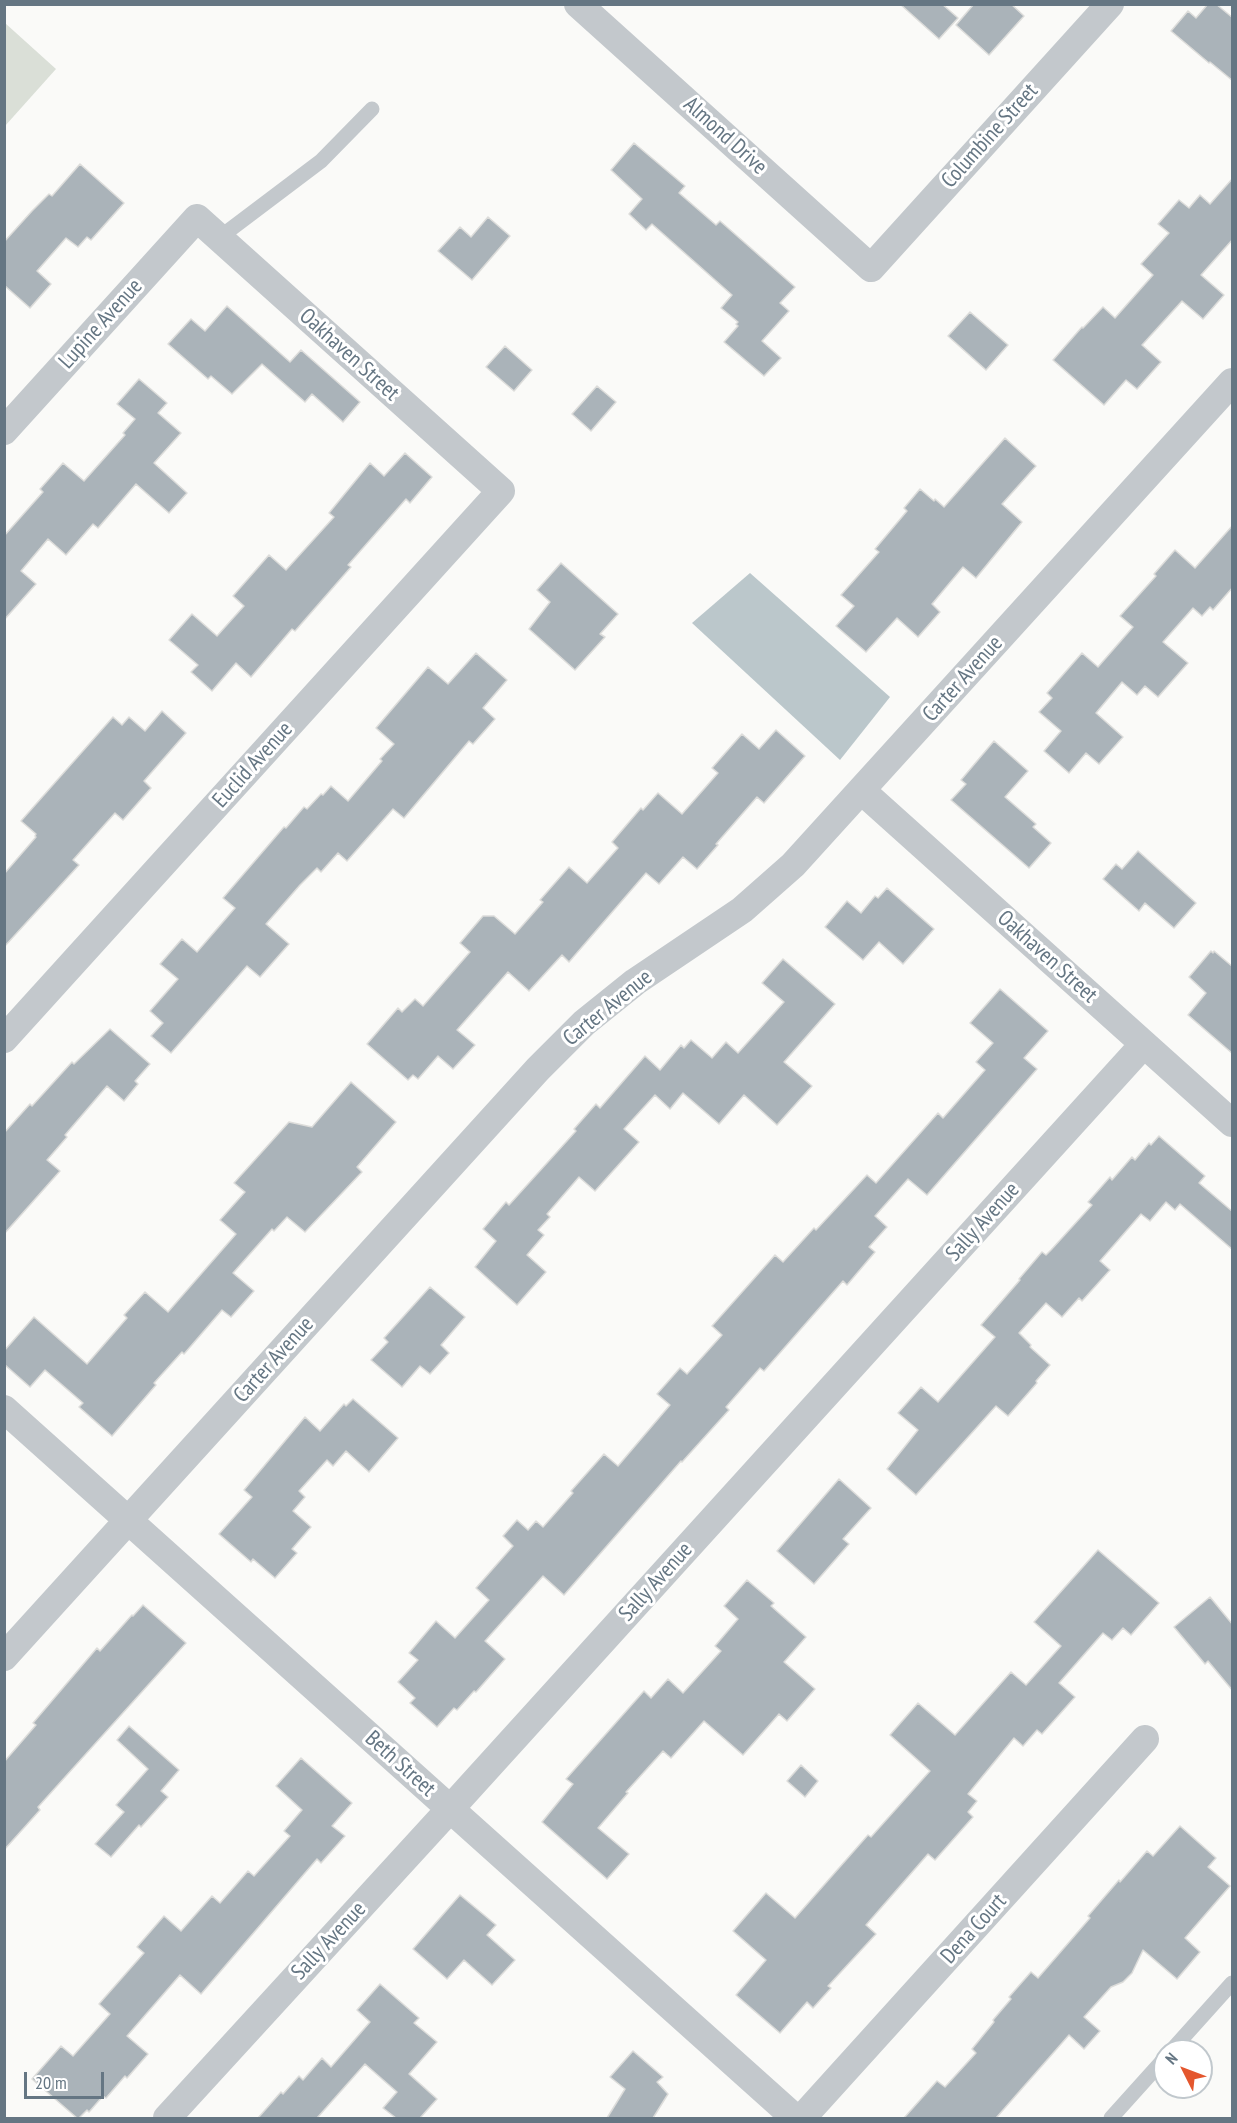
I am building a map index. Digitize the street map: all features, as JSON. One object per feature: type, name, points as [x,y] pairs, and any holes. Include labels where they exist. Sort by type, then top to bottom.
[{"type":"street","name":"Almond Drive","points":[[578,4],[871,268]]},
{"type":"street","name":"Columbine Street","points":[[871,268],[1110,4]]},
{"type":"street","name":"Oakhaven Street","points":[[197,218],[501,491]]},
{"type":"street","name":"Lupine Avenue","points":[[4,431],[197,218]]},
{"type":"street","name":"Carter Avenue","points":[[4,1657],[546,1061],[584,1023],[636,982],[742,910],[793,865],[1233,382]]},
{"type":"street","name":"Euclid Avenue","points":[[4,1039],[501,491]]},
{"type":"street","name":"Oakhaven Street","points":[[862,791],[1233,1124]]},
{"type":"street","name":"Sally Avenue","points":[[167,2118],[1144,1044]]},
{"type":"street","name":"Beth Street","points":[[4,1409],[795,2118]]},
{"type":"street","name":"Dena Court","points":[[802,2118],[1146,1739]]},
{"type":"lane","points":[[219,238],[321,161],[372,109]]},
{"type":"lane","points":[[1182,2039],[1233,1983]]},
{"type":"lane","points":[[1111,2118],[1153,2071]]},
{"type":"shaded area","points":[[5,23],[56,69],[5,126]]},
{"type":"shaded area","points":[[750,573],[890,697],[840,760],[692,623]]},
{"type":"building","points":[[900,4],[942,4],[958,18],[939,39]]},
{"type":"building","points":[[974,4],[1011,4],[1024,16],[989,55],[956,25]]},
{"type":"building","points":[[1208,4],[1216,4],[1233,18],[1233,81],[1171,31],[1188,11],[1196,18]]},
{"type":"building","points":[[634,143],[685,186],[679,193],[716,225],[720,221],[795,287],[780,303],[789,311],[762,341],[781,358],[764,376],[724,342],[738,326],[736,324],[738,322],[721,308],[732,295],[652,224],[646,230],[629,214],[642,199],[611,170]]},
{"type":"building","points":[[80,164],[124,203],[91,240],[87,237],[78,247],[66,238],[37,271],[51,284],[30,308],[4,285],[4,242],[49,194],[52,196]]},
{"type":"building","points":[[1233,178],[1233,239],[1201,275],[1224,295],[1203,319],[1182,301],[1142,345],[1161,362],[1137,389],[1126,380],[1104,405],[1053,360],[1103,307],[1115,318],[1153,275],[1141,264],[1169,233],[1158,224],[1179,200],[1189,208],[1200,195],[1210,204]]},
{"type":"building","points":[[488,217],[510,236],[472,280],[438,251],[460,227],[471,237]]},
{"type":"building","points":[[227,306],[290,362],[301,350],[360,402],[343,422],[312,394],[305,402],[262,364],[232,394],[211,376],[208,379],[168,344],[191,319],[205,331]]},
{"type":"building","points":[[970,312],[1008,345],[986,370],[948,336]]},
{"type":"building","points":[[505,346],[532,370],[514,391],[486,367]]},
{"type":"building","points":[[139,379],[167,403],[158,413],[181,433],[154,463],[187,493],[169,513],[136,484],[98,528],[93,524],[66,555],[48,539],[21,571],[36,584],[4,620],[4,536],[43,492],[40,489],[63,463],[84,481],[125,435],[123,433],[135,419],[117,404]]},
{"type":"building","points":[[597,386],[616,402],[591,431],[572,414]]},
{"type":"building","points":[[1005,438],[1036,466],[1002,504],[1022,522],[976,578],[963,567],[932,604],[940,612],[918,637],[897,618],[866,652],[836,626],[854,606],[841,595],[879,552],[875,549],[907,511],[904,508],[920,489],[944,507]]},
{"type":"building","points":[[405,453],[432,477],[410,503],[406,499],[348,565],[351,567],[295,631],[292,629],[251,677],[236,663],[212,691],[191,672],[198,665],[169,640],[192,614],[217,636],[244,606],[233,596],[269,555],[286,570],[334,517],[329,513],[370,463],[384,476]]},
{"type":"building","points":[[1233,525],[1233,587],[1213,610],[1210,607],[1202,616],[1193,608],[1163,642],[1188,663],[1158,697],[1145,686],[1137,695],[1122,682],[1096,713],[1123,737],[1099,764],[1086,753],[1069,773],[1044,751],[1061,731],[1039,712],[1052,698],[1047,693],[1082,653],[1098,667],[1133,627],[1120,616],[1156,576],[1154,574],[1175,550],[1195,568]]},
{"type":"building","points":[[561,563],[618,614],[600,634],[605,637],[575,670],[529,629],[550,602],[537,590]]},
{"type":"building","points":[[476,653],[507,680],[483,708],[495,719],[473,744],[469,741],[404,818],[393,809],[347,861],[338,853],[321,872],[317,868],[300,885],[266,924],[289,944],[260,977],[247,966],[171,1053],[151,1036],[163,1023],[150,1011],[178,979],[160,964],[182,939],[197,952],[235,908],[223,898],[304,807],[307,809],[331,786],[348,801],[394,744],[376,728],[428,667],[448,684]]},
{"type":"building","points":[[162,711],[186,733],[144,781],[151,788],[123,820],[115,813],[73,860],[79,865],[4,947],[4,874],[36,837],[36,834],[21,821],[113,717],[122,725],[129,717],[145,731]]},
{"type":"building","points":[[776,730],[805,756],[764,803],[757,797],[697,869],[683,857],[659,884],[646,873],[569,962],[562,955],[529,991],[508,972],[457,1030],[475,1045],[453,1069],[438,1056],[418,1079],[413,1075],[408,1080],[367,1044],[398,1008],[402,1012],[415,999],[423,1006],[470,952],[460,943],[483,916],[494,916],[515,934],[543,902],[540,900],[569,867],[587,883],[618,848],[612,842],[641,808],[643,810],[658,793],[682,814],[718,773],[712,768],[742,734],[759,749]]},
{"type":"building","points":[[994,741],[1028,771],[1005,797],[1036,824],[1033,827],[1051,843],[1029,868],[951,800],[966,784],[961,780]]},
{"type":"building","points":[[1138,851],[1196,903],[1174,928],[1145,903],[1139,911],[1103,879],[1116,864],[1122,869]]},
{"type":"building","points":[[887,888],[934,929],[903,964],[879,942],[863,960],[825,927],[847,901],[861,913],[875,896],[878,898]]},
{"type":"building","points":[[1211,951],[1233,967],[1233,1054],[1188,1015],[1206,993],[1189,977]]},
{"type":"building","points":[[783,959],[835,1004],[784,1062],[812,1086],[777,1125],[744,1095],[719,1124],[683,1093],[670,1109],[655,1095],[624,1129],[639,1142],[595,1191],[579,1177],[547,1214],[550,1217],[538,1230],[544,1235],[527,1255],[546,1272],[517,1305],[475,1267],[496,1241],[483,1229],[506,1202],[509,1205],[576,1131],[574,1129],[596,1104],[600,1108],[645,1056],[660,1070],[681,1045],[684,1048],[691,1040],[712,1058],[726,1042],[738,1053],[784,1002],[762,983]]},
{"type":"building","points":[[1000,989],[1048,1031],[1024,1058],[1037,1069],[927,1195],[908,1179],[875,1216],[887,1227],[869,1247],[875,1252],[847,1285],[843,1281],[764,1371],[760,1368],[726,1407],[729,1410],[681,1461],[564,1595],[543,1576],[485,1641],[505,1659],[476,1692],[474,1691],[457,1710],[454,1708],[437,1727],[410,1703],[415,1698],[398,1682],[418,1660],[409,1653],[436,1621],[455,1638],[489,1600],[476,1588],[513,1546],[503,1536],[517,1520],[528,1530],[536,1521],[543,1527],[604,1454],[618,1466],[670,1405],[657,1394],[680,1368],[687,1374],[722,1335],[712,1326],[775,1255],[783,1262],[867,1175],[876,1183],[938,1113],[943,1118],[985,1070],[976,1062],[993,1043],[970,1023]]},
{"type":"building","points":[[110,1029],[150,1064],[135,1081],[138,1084],[124,1101],[107,1086],[47,1160],[60,1171],[4,1234],[4,1133],[72,1062],[74,1064]]},
{"type":"building","points":[[351,1082],[396,1122],[357,1167],[362,1172],[305,1232],[287,1217],[274,1231],[272,1229],[233,1273],[254,1291],[231,1317],[222,1310],[184,1354],[182,1352],[154,1383],[156,1385],[112,1436],[79,1407],[83,1403],[45,1370],[30,1387],[4,1364],[4,1351],[34,1317],[87,1364],[127,1318],[124,1315],[145,1292],[168,1312],[236,1234],[220,1220],[245,1192],[234,1183],[289,1122],[312,1127]]},
{"type":"building","points":[[1159,1136],[1205,1176],[1199,1183],[1233,1212],[1233,1250],[1180,1204],[1175,1210],[1166,1202],[1150,1221],[1141,1214],[1100,1261],[1110,1270],[1082,1301],[1079,1298],[1062,1317],[1046,1303],[1019,1333],[1031,1345],[1030,1347],[1050,1365],[1036,1381],[1037,1383],[1008,1416],[996,1406],[916,1495],[887,1469],[918,1430],[898,1413],[921,1387],[938,1402],[995,1337],[981,1325],[1019,1279],[1042,1252],[1046,1255],[1092,1205],[1088,1202],[1110,1177],[1112,1180],[1132,1157],[1135,1160],[1149,1143],[1151,1145]]},
{"type":"building","points":[[430,1287],[465,1317],[441,1345],[449,1353],[430,1374],[420,1366],[402,1387],[371,1360],[388,1342],[384,1338]]},
{"type":"building","points":[[353,1399],[398,1438],[369,1472],[346,1451],[333,1466],[327,1460],[299,1491],[305,1497],[293,1511],[311,1527],[292,1549],[297,1553],[275,1578],[253,1559],[251,1562],[219,1534],[252,1497],[244,1490],[305,1417],[320,1431],[344,1404],[346,1406]]},
{"type":"building","points":[[839,1479],[871,1508],[843,1539],[849,1544],[814,1584],[777,1551]]},
{"type":"building","points":[[1098,1550],[1159,1603],[1131,1635],[1123,1628],[1112,1640],[1103,1633],[1059,1683],[1075,1697],[1042,1734],[1037,1730],[1023,1746],[1014,1738],[968,1794],[977,1801],[968,1812],[973,1817],[935,1860],[928,1854],[866,1925],[876,1934],[828,1986],[831,1988],[813,2008],[807,2002],[780,2033],[736,1995],[766,1960],[733,1931],[766,1893],[795,1918],[868,1835],[871,1837],[930,1771],[890,1735],[918,1703],[955,1735],[1011,1672],[1026,1685],[1061,1646],[1034,1622]]},
{"type":"building","points":[[747,1580],[774,1603],[771,1606],[806,1637],[784,1662],[815,1689],[787,1721],[779,1714],[743,1755],[704,1721],[671,1758],[663,1751],[626,1792],[628,1793],[598,1828],[629,1854],[607,1879],[542,1822],[573,1784],[566,1779],[644,1691],[651,1698],[668,1679],[683,1693],[721,1651],[715,1646],[738,1619],[724,1606]]},
{"type":"building","points":[[1210,1597],[1233,1625],[1233,1691],[1208,1661],[1205,1664],[1174,1627]]},
{"type":"building","points":[[143,1605],[186,1643],[38,1807],[40,1810],[4,1850],[4,1762],[36,1725],[33,1723],[97,1648],[100,1651]]},
{"type":"building","points":[[129,1726],[179,1770],[161,1791],[168,1797],[111,1857],[95,1844],[124,1812],[116,1805],[148,1769],[117,1740]]},
{"type":"building","points":[[301,1758],[352,1803],[332,1826],[345,1836],[321,1863],[317,1859],[201,1994],[180,1975],[127,2036],[148,2054],[106,2098],[103,2096],[89,2112],[87,2110],[77,2118],[32,2079],[61,2046],[73,2056],[110,2014],[99,2004],[144,1953],[137,1947],[164,1916],[181,1931],[212,1896],[220,1903],[248,1871],[254,1876],[290,1836],[284,1831],[302,1810],[276,1786]]},
{"type":"building","points":[[801,1765],[818,1781],[805,1797],[787,1781]]},
{"type":"building","points":[[1180,1826],[1216,1858],[1208,1867],[1230,1886],[1185,1938],[1200,1952],[1177,1979],[1143,1950],[1132,1973],[1123,1982],[1111,1987],[1084,2017],[1100,2031],[1084,2049],[1069,2035],[996,2118],[904,2118],[937,2081],[945,2087],[976,2053],[972,2049],[1011,1999],[1009,1997],[1031,1972],[1038,1978],[1090,1918],[1088,1916],[1119,1880],[1120,1882],[1147,1851],[1153,1856]]},
{"type":"building","points":[[460,1895],[496,1925],[487,1935],[515,1960],[492,1985],[464,1960],[447,1979],[413,1949]]},
{"type":"building","points":[[380,1984],[419,2018],[414,2023],[437,2042],[409,2074],[437,2099],[420,2118],[396,2118],[383,2108],[397,2092],[365,2064],[317,2118],[258,2118],[281,2092],[283,2094],[299,2076],[303,2080],[322,2058],[331,2067],[370,2022],[357,2010]]},
{"type":"building","points":[[633,2051],[663,2077],[657,2082],[668,2094],[653,2118],[607,2118],[625,2089],[610,2077]]}]
